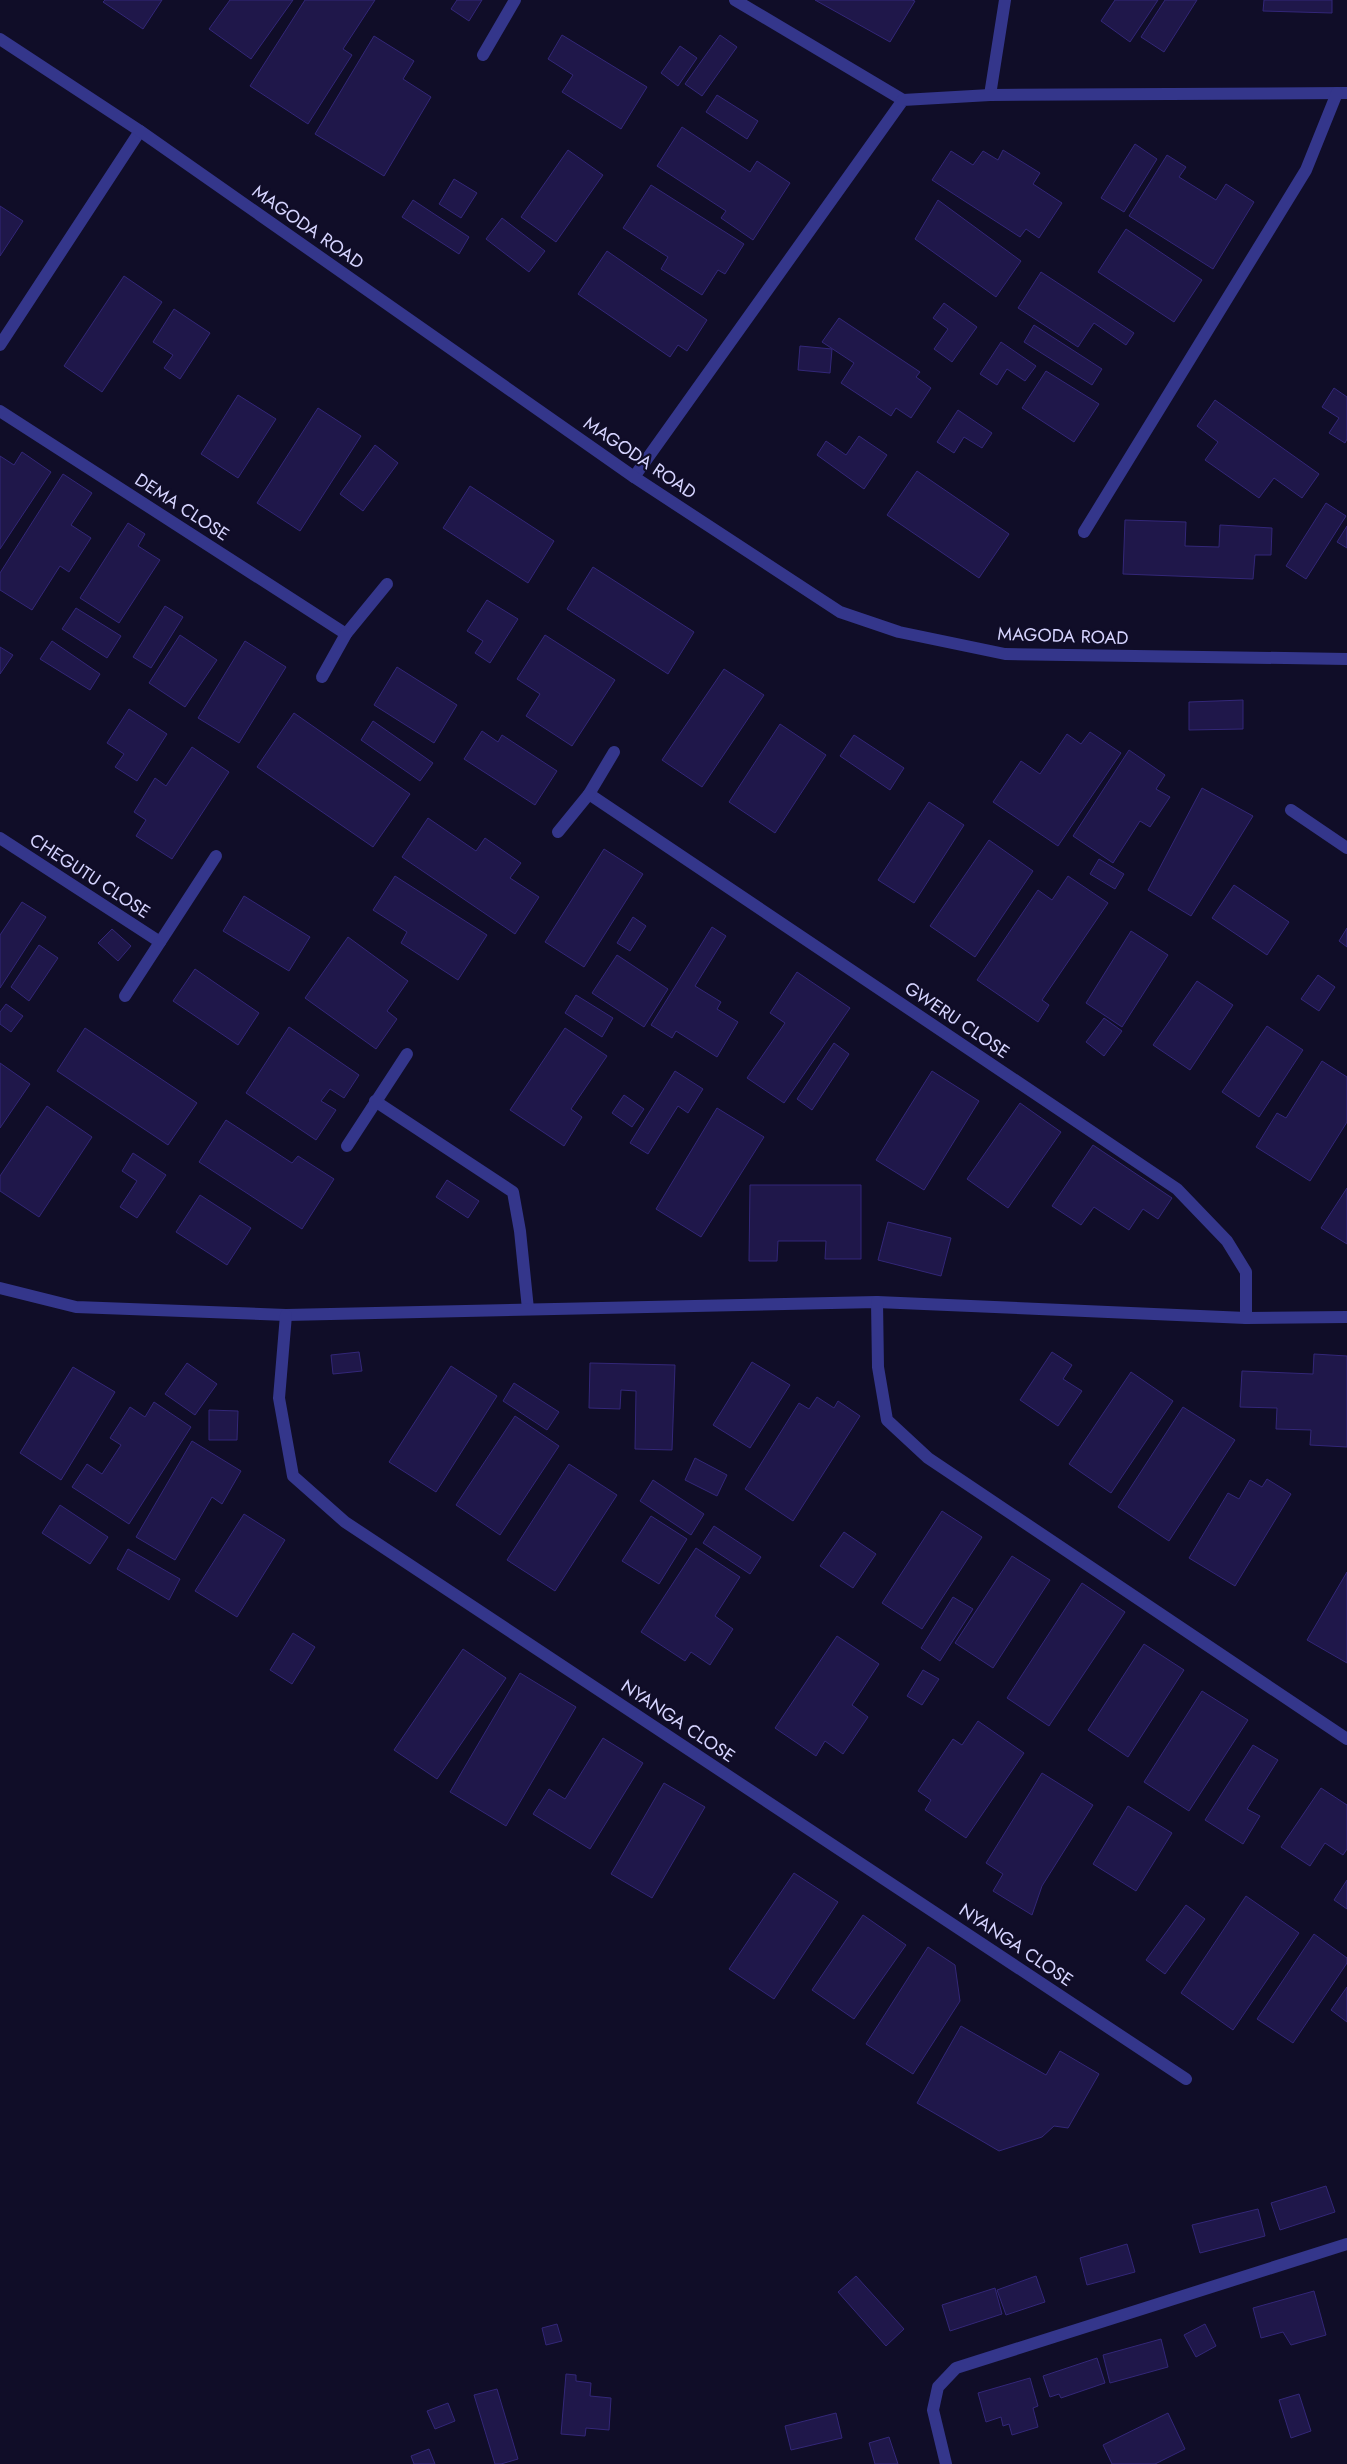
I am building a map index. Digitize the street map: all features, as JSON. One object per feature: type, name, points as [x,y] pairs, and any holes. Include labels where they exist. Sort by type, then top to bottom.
[{"type":"street","points":[[483,55],[515,0]]},
{"type":"street","points":[[735,0],[903,100],[990,95],[1342,93],[1306,170],[1084,532]]},
{"type":"street","points":[[990,95],[1006,0]]},
{"type":"street","name":"MAGODA ROAD","points":[[0,39],[140,131],[634,477],[840,612],[899,632],[1005,654],[1347,659]]},
{"type":"street","points":[[634,477],[903,100]]},
{"type":"street","points":[[0,345],[140,131]]},
{"type":"street","name":"DEMA CLOSE","points":[[0,411],[346,634]]},
{"type":"street","points":[[322,677],[346,634],[387,584]]},
{"type":"street","points":[[558,832],[589,794],[614,752]]},
{"type":"street","name":"GWERU CLOSE","points":[[589,794],[1177,1189],[1227,1240],[1246,1272],[1246,1318]]},
{"type":"street","points":[[1291,810],[1347,848]]},
{"type":"street","name":"CHEGUTU CLOSE","points":[[0,838],[160,942]]},
{"type":"street","points":[[125,996],[216,856]]},
{"type":"street","points":[[347,1146],[407,1054]]},
{"type":"street","points":[[375,1101],[513,1192],[520,1231],[528,1309]]},
{"type":"street","points":[[0,1288],[76,1307],[286,1315],[877,1302],[1246,1318],[1347,1317]]},
{"type":"street","points":[[877,1302],[878,1368],[887,1420],[928,1458],[1347,1739]]},
{"type":"street","name":"NYANGA CLOSE","points":[[286,1315],[279,1398],[293,1476],[345,1522],[1186,2079]]},
{"type":"street","points":[[946,2464],[933,2410],[938,2387],[956,2368],[1347,2244]]},
{"type":"building","points":[[105,0],[162,0],[143,29],[103,2]]},
{"type":"building","points":[[230,0],[293,0],[251,59],[209,29]]},
{"type":"building","points":[[305,0],[375,0],[343,49],[352,55],[308,124],[250,86]]},
{"type":"building","points":[[457,0],[482,0],[469,21],[451,9]]},
{"type":"building","points":[[815,0],[912,0],[915,1],[890,42]]},
{"type":"building","points":[[1115,0],[1158,0],[1130,42],[1101,21]]},
{"type":"building","points":[[1165,0],[1197,0],[1164,52],[1141,37]]},
{"type":"building","points":[[1264,0],[1332,0],[1332,13],[1263,11]]},
{"type":"building","points":[[562,35],[647,87],[621,129],[562,92],[573,75],[548,59]]},
{"type":"building","points":[[720,35],[737,47],[702,96],[685,84]]},
{"type":"building","points":[[374,36],[414,61],[403,79],[431,97],[384,176],[315,134]]},
{"type":"building","points":[[680,46],[697,58],[678,86],[661,73]]},
{"type":"building","points":[[717,95],[758,121],[747,139],[706,112]]},
{"type":"building","points":[[682,127],[750,172],[757,161],[790,183],[753,240],[721,218],[726,211],[657,166]]},
{"type":"building","points":[[1135,144],[1157,159],[1124,212],[1101,198]]},
{"type":"building","points":[[568,150],[603,175],[556,242],[521,217]]},
{"type":"building","points":[[1003,150],[1040,173],[1033,184],[1062,203],[1039,238],[1026,229],[1020,237],[932,180],[951,151],[973,165],[983,151],[998,160]]},
{"type":"building","points":[[1167,155],[1186,167],[1179,177],[1216,200],[1226,184],[1254,202],[1213,269],[1129,216]]},
{"type":"building","points":[[454,179],[477,193],[461,218],[439,204]]},
{"type":"building","points":[[651,185],[744,244],[725,274],[718,270],[702,295],[661,269],[668,257],[623,228]]},
{"type":"building","points":[[413,200],[469,237],[459,254],[402,217]]},
{"type":"building","points":[[938,200],[1021,261],[996,297],[915,239]]},
{"type":"building","points":[[0,206],[23,221],[0,256]]},
{"type":"building","points":[[502,218],[545,251],[529,272],[486,239]]},
{"type":"building","points":[[1126,229],[1202,280],[1174,322],[1098,272]]},
{"type":"building","points":[[607,251],[707,320],[687,351],[678,345],[670,357],[578,294]]},
{"type":"building","points":[[1041,272],[1134,333],[1126,345],[1094,323],[1078,347],[1018,308]]},
{"type":"building","points":[[124,276],[162,302],[102,392],[64,366]]},
{"type":"building","points":[[944,303],[977,327],[952,362],[934,349],[948,329],[933,318]]},
{"type":"building","points":[[174,309],[210,333],[180,379],[164,368],[173,355],[153,342]]},
{"type":"building","points":[[839,318],[920,372],[916,377],[931,388],[911,418],[896,408],[891,416],[841,383],[854,363],[822,342]]},
{"type":"building","points":[[1034,325],[1102,369],[1092,385],[1024,342]]},
{"type":"building","points":[[1001,342],[1036,366],[1025,381],[1007,369],[997,385],[980,374]]},
{"type":"building","points":[[800,346],[832,349],[830,373],[798,370]]},
{"type":"building","points":[[1046,371],[1099,404],[1074,442],[1022,408]]},
{"type":"building","points":[[1334,388],[1347,397],[1347,439],[1345,443],[1329,433],[1339,418],[1322,407]]},
{"type":"building","points":[[238,395],[276,419],[238,478],[201,454]]},
{"type":"building","points":[[1215,400],[1319,474],[1302,498],[1274,478],[1259,498],[1205,460],[1218,442],[1197,426]]},
{"type":"building","points":[[318,408],[361,436],[300,531],[257,503]]},
{"type":"building","points":[[958,410],[992,433],[982,448],[964,437],[954,453],[937,442]]},
{"type":"building","points":[[859,436],[887,455],[864,489],[817,455],[826,441],[846,455]]},
{"type":"building","points":[[375,445],[398,463],[363,511],[340,494]]},
{"type":"building","points":[[22,452],[51,472],[0,549],[0,456],[14,465]]},
{"type":"building","points":[[917,471],[1009,534],[979,578],[887,515]]},
{"type":"building","points":[[63,474],[92,493],[71,525],[91,538],[69,572],[60,566],[32,610],[0,590],[0,573]]},
{"type":"building","points":[[470,486],[554,541],[528,583],[443,528]]},
{"type":"building","points":[[1326,503],[1346,516],[1306,579],[1286,566]]},
{"type":"building","points":[[1125,520],[1186,522],[1185,546],[1219,547],[1220,525],[1272,528],[1271,555],[1255,555],[1253,579],[1123,574]]},
{"type":"building","points":[[128,523],[145,534],[138,546],[160,560],[119,623],[80,598]]},
{"type":"building","points":[[1347,526],[1347,548],[1337,542]]},
{"type":"building","points":[[593,567],[694,632],[668,674],[567,609]]},
{"type":"building","points":[[487,600],[518,619],[490,663],[475,653],[483,641],[467,631]]},
{"type":"building","points":[[165,606],[183,617],[151,668],[133,657]]},
{"type":"building","points":[[76,608],[121,636],[107,658],[62,629]]},
{"type":"building","points":[[180,635],[217,660],[185,707],[149,683]]},
{"type":"building","points":[[545,635],[615,680],[572,746],[526,716],[540,694],[517,679]]},
{"type":"building","points":[[52,641],[100,674],[90,690],[40,659]]},
{"type":"building","points":[[245,641],[286,667],[239,743],[198,718]]},
{"type":"building","points":[[0,647],[13,655],[0,674]]},
{"type":"building","points":[[397,667],[457,705],[434,743],[374,705]]},
{"type":"building","points":[[724,669],[764,695],[702,787],[662,760]]},
{"type":"building","points":[[1243,700],[1243,729],[1189,730],[1189,702]]},
{"type":"building","points":[[129,709],[167,734],[137,781],[115,767],[124,754],[107,743]]},
{"type":"building","points":[[294,713],[410,794],[373,847],[257,767]]},
{"type":"building","points":[[373,721],[433,763],[420,781],[361,740]]},
{"type":"building","points":[[780,724],[826,755],[775,833],[729,802]]},
{"type":"building","points":[[482,731],[498,742],[502,735],[557,771],[535,805],[464,759]]},
{"type":"building","points":[[1090,732],[1121,753],[1058,846],[993,802],[1021,761],[1040,774],[1067,734],[1081,744]]},
{"type":"building","points":[[854,735],[904,768],[890,790],[840,756]]},
{"type":"building","points":[[192,747],[229,772],[172,859],[136,836],[146,820],[134,812],[155,778],[166,786]]},
{"type":"building","points":[[1129,750],[1165,775],[1156,789],[1170,797],[1150,827],[1140,821],[1113,863],[1073,836]]},
{"type":"building","points":[[1202,788],[1253,816],[1191,916],[1148,890]]},
{"type":"building","points":[[929,802],[964,825],[914,903],[878,880]]},
{"type":"building","points":[[428,818],[476,851],[485,838],[521,863],[510,878],[539,897],[515,934],[402,857]]},
{"type":"building","points":[[989,840],[1033,871],[975,957],[930,926]]},
{"type":"building","points":[[604,849],[643,874],[584,967],[545,942]]},
{"type":"building","points":[[1099,859],[1124,874],[1115,889],[1090,874]]},
{"type":"building","points":[[395,876],[487,935],[458,980],[401,943],[407,932],[373,910]]},
{"type":"building","points":[[1068,876],[1108,903],[1042,1000],[1049,1005],[1038,1022],[977,980],[1038,890],[1052,900]]},
{"type":"building","points":[[1234,885],[1289,922],[1267,955],[1212,918]]},
{"type":"building","points":[[244,896],[310,937],[289,971],[223,931]]},
{"type":"building","points":[[22,902],[46,917],[0,988],[0,935]]},
{"type":"building","points":[[633,917],[646,926],[630,951],[617,943]]},
{"type":"building","points":[[712,927],[726,936],[695,986],[721,1002],[717,1009],[738,1022],[717,1057],[676,1031],[672,1038],[651,1025]]},
{"type":"building","points":[[1347,928],[1347,947],[1339,941]]},
{"type":"building","points":[[112,929],[131,946],[118,961],[98,943]]},
{"type":"building","points":[[1131,931],[1168,955],[1122,1027],[1086,1003]]},
{"type":"building","points":[[348,937],[408,981],[387,1011],[397,1019],[376,1049],[305,998]]},
{"type":"building","points":[[39,945],[58,958],[29,1001],[11,987]]},
{"type":"building","points":[[617,955],[668,989],[644,1027],[592,993]]},
{"type":"building","points":[[195,969],[259,1013],[238,1045],[173,1001]]},
{"type":"building","points":[[797,972],[850,1008],[784,1103],[747,1078],[785,1023],[770,1013]]},
{"type":"building","points":[[1318,975],[1335,987],[1319,1011],[1301,999]]},
{"type":"building","points":[[1197,981],[1233,1005],[1190,1070],[1153,1045]]},
{"type":"building","points":[[576,995],[613,1018],[602,1037],[565,1013]]},
{"type":"building","points":[[6,1004],[23,1016],[11,1032],[0,1024],[0,1012]]},
{"type":"building","points":[[1104,1018],[1122,1031],[1104,1056],[1086,1042]]},
{"type":"building","points":[[1267,1026],[1303,1050],[1259,1117],[1222,1092]]},
{"type":"building","points":[[289,1027],[359,1075],[344,1098],[330,1089],[321,1101],[336,1110],[316,1140],[246,1093]]},
{"type":"building","points":[[85,1028],[197,1103],[168,1145],[57,1071]]},
{"type":"building","points":[[565,1028],[607,1056],[571,1109],[582,1117],[564,1146],[510,1110]]},
{"type":"building","points":[[834,1043],[849,1054],[812,1110],[797,1099]]},
{"type":"building","points":[[1322,1061],[1347,1077],[1347,1122],[1310,1181],[1256,1147],[1277,1113],[1286,1118]]},
{"type":"building","points":[[0,1063],[30,1084],[0,1128]]},
{"type":"building","points":[[675,1071],[703,1089],[688,1113],[678,1106],[648,1154],[630,1143]]},
{"type":"building","points":[[932,1071],[979,1101],[924,1190],[876,1160]]},
{"type":"building","points":[[624,1095],[644,1109],[632,1127],[612,1113]]},
{"type":"building","points":[[1020,1103],[1061,1132],[1008,1208],[967,1179]]},
{"type":"building","points":[[47,1106],[92,1137],[39,1217],[0,1191],[0,1176]]},
{"type":"building","points":[[717,1108],[764,1137],[701,1237],[656,1209]]},
{"type":"building","points":[[226,1120],[292,1163],[298,1156],[334,1179],[302,1229],[199,1162]]},
{"type":"building","points":[[1093,1145],[1172,1198],[1158,1219],[1143,1209],[1129,1230],[1094,1207],[1081,1225],[1052,1206]]},
{"type":"building","points":[[133,1153],[166,1175],[137,1218],[120,1207],[137,1181],[122,1171]]},
{"type":"building","points":[[447,1180],[479,1201],[468,1218],[436,1197]]},
{"type":"building","points":[[750,1185],[861,1185],[861,1259],[825,1259],[826,1241],[778,1241],[777,1261],[749,1261]]},
{"type":"building","points":[[1347,1188],[1347,1244],[1321,1228]]},
{"type":"building","points":[[200,1195],[251,1228],[227,1265],[176,1232]]},
{"type":"building","points":[[888,1222],[951,1238],[941,1276],[878,1260]]},
{"type":"building","points":[[359,1352],[362,1371],[333,1374],[331,1355]]},
{"type":"building","points":[[1052,1352],[1072,1365],[1063,1379],[1082,1391],[1058,1426],[1020,1400]]},
{"type":"building","points":[[1314,1354],[1347,1356],[1347,1447],[1310,1445],[1311,1430],[1276,1429],[1277,1408],[1240,1407],[1242,1371],[1313,1374]]},
{"type":"building","points":[[752,1362],[790,1385],[750,1448],[713,1425]]},
{"type":"building","points":[[187,1363],[217,1384],[195,1415],[165,1394]]},
{"type":"building","points":[[590,1363],[675,1365],[672,1450],[635,1449],[636,1391],[621,1390],[620,1409],[589,1408]]},
{"type":"building","points":[[451,1366],[497,1396],[436,1492],[389,1462]]},
{"type":"building","points":[[73,1367],[115,1392],[61,1480],[20,1453]]},
{"type":"building","points":[[1131,1372],[1173,1401],[1111,1493],[1069,1464]]},
{"type":"building","points":[[514,1383],[559,1412],[547,1430],[503,1401]]},
{"type":"building","points":[[817,1397],[834,1408],[838,1401],[860,1416],[793,1521],[745,1489],[799,1403],[809,1409]]},
{"type":"building","points":[[154,1402],[191,1427],[129,1524],[72,1487],[87,1464],[102,1474],[121,1445],[110,1438],[130,1407],[145,1417]]},
{"type":"building","points":[[1183,1407],[1235,1440],[1169,1541],[1118,1507]]},
{"type":"building","points":[[209,1410],[238,1411],[237,1440],[209,1440]]},
{"type":"building","points":[[515,1416],[559,1446],[500,1535],[456,1505]]},
{"type":"building","points":[[192,1441],[241,1471],[222,1504],[212,1497],[175,1560],[136,1537]]},
{"type":"building","points":[[695,1458],[727,1475],[717,1496],[685,1480]]},
{"type":"building","points":[[569,1464],[617,1495],[555,1591],[507,1560]]},
{"type":"building","points":[[1267,1479],[1291,1494],[1235,1586],[1189,1558],[1228,1493],[1239,1499],[1250,1480],[1262,1487]]},
{"type":"building","points":[[653,1480],[704,1514],[691,1535],[640,1501]]},
{"type":"building","points":[[60,1505],[108,1537],[90,1564],[42,1533]]},
{"type":"building","points":[[942,1511],[982,1537],[922,1629],[882,1603]]},
{"type":"building","points":[[244,1514],[285,1540],[237,1617],[195,1591]]},
{"type":"building","points":[[651,1516],[687,1539],[659,1584],[622,1561]]},
{"type":"building","points":[[714,1526],[761,1557],[750,1574],[703,1543]]},
{"type":"building","points":[[844,1532],[876,1554],[853,1588],[820,1566]]},
{"type":"building","points":[[696,1548],[740,1577],[715,1616],[733,1629],[710,1665],[691,1652],[685,1661],[641,1632]]},
{"type":"building","points":[[128,1549],[180,1579],[169,1600],[117,1569]]},
{"type":"building","points":[[1012,1556],[1050,1580],[993,1668],[955,1643]]},
{"type":"building","points":[[1347,1572],[1347,1663],[1307,1640]]},
{"type":"building","points":[[1082,1583],[1125,1612],[1049,1726],[1007,1698]]},
{"type":"building","points":[[953,1597],[973,1609],[940,1661],[921,1648]]},
{"type":"building","points":[[293,1633],[315,1647],[292,1684],[270,1670]]},
{"type":"building","points":[[837,1636],[879,1664],[852,1705],[868,1717],[843,1754],[825,1741],[816,1756],[775,1728]]},
{"type":"building","points":[[1144,1644],[1184,1670],[1128,1757],[1088,1730]]},
{"type":"building","points":[[463,1649],[506,1678],[437,1779],[394,1750]]},
{"type":"building","points":[[923,1670],[939,1679],[922,1705],[907,1696]]},
{"type":"building","points":[[520,1673],[576,1707],[506,1826],[450,1792]]},
{"type":"building","points":[[1202,1691],[1248,1720],[1189,1811],[1144,1782]]},
{"type":"building","points":[[978,1721],[1024,1753],[966,1838],[925,1810],[931,1800],[918,1791],[953,1739],[962,1745]]},
{"type":"building","points":[[603,1738],[643,1763],[590,1849],[533,1814],[549,1789],[565,1799]]},
{"type":"building","points":[[1253,1745],[1278,1760],[1247,1809],[1260,1816],[1243,1844],[1205,1820]]},
{"type":"building","points":[[1042,1773],[1093,1805],[1042,1886],[1032,1915],[993,1891],[1003,1874],[986,1863]]},
{"type":"building","points":[[664,1783],[705,1807],[652,1898],[611,1874]]},
{"type":"building","points":[[1321,1788],[1347,1805],[1347,1849],[1343,1855],[1325,1843],[1310,1866],[1281,1847]]},
{"type":"building","points":[[1128,1806],[1172,1833],[1136,1891],[1093,1864]]},
{"type":"building","points":[[794,1873],[838,1902],[774,1999],[729,1969]]},
{"type":"building","points":[[1347,1880],[1347,1909],[1334,1900]]},
{"type":"building","points":[[1246,1896],[1299,1933],[1233,2030],[1181,1993]]},
{"type":"building","points":[[1186,1905],[1205,1919],[1165,1974],[1146,1960]]},
{"type":"building","points":[[863,1915],[906,1945],[854,2019],[812,1990]]},
{"type":"building","points":[[1314,1934],[1347,1958],[1347,1963],[1293,2043],[1257,2019]]},
{"type":"building","points":[[928,1947],[955,1965],[960,2001],[913,2074],[866,2044]]},
{"type":"building","points":[[1347,1987],[1347,2022],[1331,2010]]},
{"type":"building","points":[[961,2026],[1046,2075],[1060,2051],[1099,2074],[1068,2128],[1054,2126],[1042,2137],[999,2151],[917,2103]]},
{"type":"building","points":[[1326,2186],[1335,2212],[1280,2230],[1271,2203]]},
{"type":"building","points":[[1258,2209],[1265,2236],[1200,2253],[1192,2225]]},
{"type":"building","points":[[1127,2244],[1135,2272],[1087,2285],[1080,2258]]},
{"type":"building","points":[[856,2276],[904,2329],[886,2346],[838,2292]]},
{"type":"building","points":[[1036,2276],[1045,2302],[1006,2315],[997,2290]]},
{"type":"building","points":[[995,2288],[1002,2314],[950,2331],[942,2305]]},
{"type":"building","points":[[1314,2291],[1326,2335],[1291,2345],[1283,2332],[1261,2338],[1253,2308]]},
{"type":"building","points":[[557,2324],[562,2341],[546,2345],[542,2328]]},
{"type":"building","points":[[1205,2324],[1216,2346],[1196,2357],[1184,2335]]},
{"type":"building","points":[[1161,2339],[1168,2367],[1110,2383],[1103,2355]]},
{"type":"building","points":[[1097,2358],[1105,2383],[1061,2398],[1059,2394],[1050,2397],[1043,2376]]},
{"type":"building","points":[[566,2374],[576,2375],[576,2381],[591,2383],[590,2396],[611,2398],[609,2430],[586,2428],[585,2436],[561,2434]]},
{"type":"building","points":[[1030,2378],[1038,2406],[1033,2408],[1038,2427],[1012,2435],[1009,2424],[1003,2426],[1001,2417],[986,2422],[978,2393]]},
{"type":"building","points":[[497,2389],[518,2459],[501,2464],[495,2464],[474,2395]]},
{"type":"building","points":[[1299,2394],[1311,2431],[1291,2438],[1279,2400]]},
{"type":"building","points":[[448,2403],[455,2421],[435,2429],[427,2411]]},
{"type":"building","points":[[836,2413],[842,2438],[791,2450],[785,2426]]},
{"type":"building","points":[[1168,2413],[1185,2449],[1155,2464],[1112,2464],[1103,2445]]},
{"type":"building","points":[[889,2437],[898,2464],[875,2464],[869,2443]]},
{"type":"building","points":[[429,2449],[435,2464],[414,2464],[411,2456]]}]
